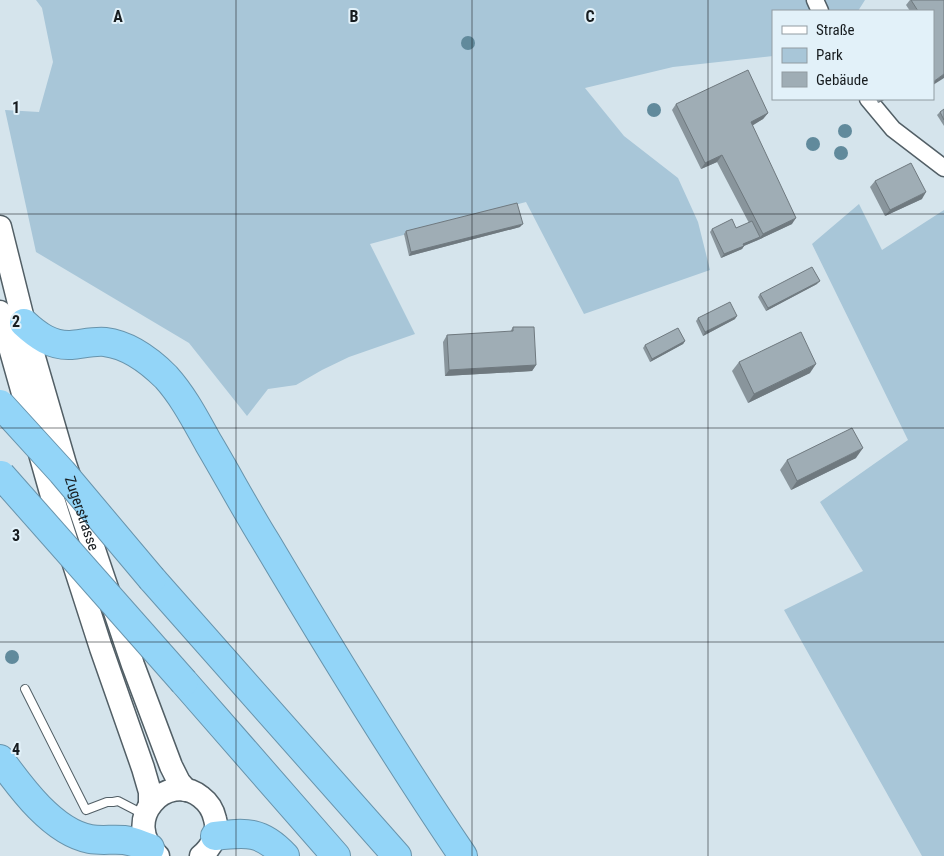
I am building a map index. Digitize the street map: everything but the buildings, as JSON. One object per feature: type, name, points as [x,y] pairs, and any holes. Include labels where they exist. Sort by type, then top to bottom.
[{"type":"highway","points":[[24,323],[43,338],[59,344],[103,342],[118,345],[134,352],[155,367],[174,387],[190,409],[350,683],[463,856]]},
{"type":"highway","points":[[0,404],[62,472],[152,579],[397,856]]},
{"type":"highway","points":[[0,474],[336,856]]},
{"type":"highway","points":[[0,759],[43,810],[68,831],[88,838],[127,841],[154,852]]},
{"type":"highway","points":[[208,846],[243,834],[260,837],[277,847],[285,856]]},
{"type":"main road","name":"Zugerstrasse","points":[[0,227],[24,323],[65,464],[133,665],[171,766],[179,782],[186,790],[197,794],[207,802],[214,812],[216,823],[208,846]]},
{"type":"main road","name":"Zugerstrasse","points":[[0,312],[52,496],[150,792],[143,826],[145,838],[154,852]]},
{"type":"main road","points":[[147,810],[157,798],[166,792],[186,790]]},
{"type":"street","points":[[869,100],[893,129],[944,168]]},
{"type":"lane","points":[[25,689],[86,810],[107,802],[118,801],[137,811],[147,810]]},
{"type":"green space","points":[[36,0],[865,0],[859,10],[772,10],[772,56],[673,67],[585,88],[624,136],[678,178],[698,222],[710,270],[584,314],[526,202],[370,244],[415,334],[349,357],[296,385],[268,389],[247,416],[189,343],[36,252],[5,110],[39,112],[53,62],[42,8]]},
{"type":"green space","points":[[859,204],[882,250],[944,210],[944,856],[922,856],[784,610],[863,571],[820,502],[908,440],[812,244]]}]
